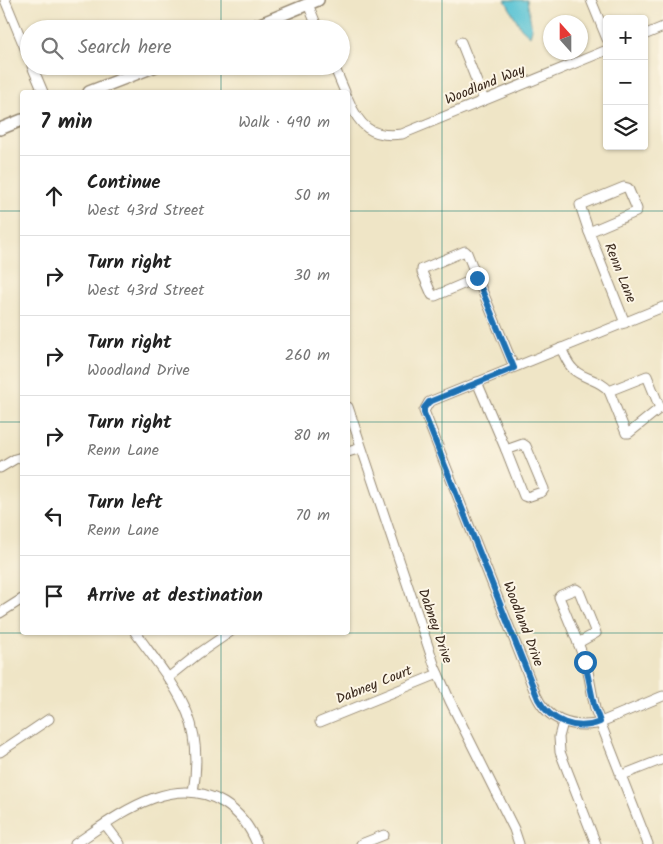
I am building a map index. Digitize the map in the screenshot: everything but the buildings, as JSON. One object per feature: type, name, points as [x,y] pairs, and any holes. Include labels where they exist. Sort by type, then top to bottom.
[{"type":"street","points":[[6,0],[20,35]]},
{"type":"street","points":[[591,0],[603,29]]},
{"type":"street","points":[[270,20],[313,2],[316,20]]},
{"type":"street","points":[[648,33],[663,27]]},
{"type":"street","points":[[461,42],[484,100]]},
{"type":"street","name":"Woodland Way","points":[[350,104],[356,118],[365,127],[386,135],[402,134],[603,52]]},
{"type":"street","points":[[36,75],[42,90]]},
{"type":"street","points":[[95,90],[133,75]]},
{"type":"street","points":[[338,75],[344,90]]},
{"type":"street","points":[[0,129],[20,121]]},
{"type":"street","name":"Renn Lane","points":[[589,232],[636,212],[637,209],[627,187],[624,186],[580,205],[589,232],[625,323]]},
{"type":"street","points":[[477,278],[433,296],[422,270],[465,251],[467,253],[514,368]]},
{"type":"street","name":"Renn Lane","points":[[425,406],[429,402],[663,307]]},
{"type":"street","points":[[562,348],[574,370],[603,385],[609,391],[626,433],[629,433],[660,408],[647,376],[609,391]]},
{"type":"street","points":[[478,382],[506,450],[526,497],[542,492],[543,488],[526,444],[506,450]]},
{"type":"street","name":"Woodland Drive","points":[[425,406],[424,413],[538,699],[550,714],[563,722]]},
{"type":"street","name":"Dabney Drive","points":[[350,413],[438,674],[514,829],[519,844]]},
{"type":"street","points":[[350,451],[361,448]]},
{"type":"street","points":[[0,468],[20,458]]},
{"type":"street","points":[[578,643],[596,633],[579,591],[576,589],[560,597],[578,643],[587,666],[594,705],[600,722],[648,844]]},
{"type":"street","points":[[0,613],[20,599]]},
{"type":"street","points":[[138,635],[183,700],[194,731],[197,764],[193,792]]},
{"type":"street","points":[[168,678],[226,635]]},
{"type":"street","name":"Dabney Court","points":[[320,722],[438,674]]},
{"type":"street","points":[[596,844],[560,752],[559,737],[563,722],[577,726],[600,722],[663,696]]},
{"type":"street","points":[[0,752],[49,719]]},
{"type":"street","points":[[620,776],[663,759]]},
{"type":"street","points":[[75,844],[131,808],[154,798],[178,792],[193,792],[216,798],[234,810],[247,825],[257,844]]},
{"type":"street","points":[[105,824],[120,844]]},
{"type":"street","points":[[361,844],[384,835]]},
{"type":"water","points":[[505,0],[527,0],[532,29],[530,36],[521,28]]},
{"type":"route","points":[[477,278],[514,368],[429,402],[424,408],[424,413],[538,699],[550,714],[559,720],[577,726],[600,722],[594,705],[585,662]]}]
